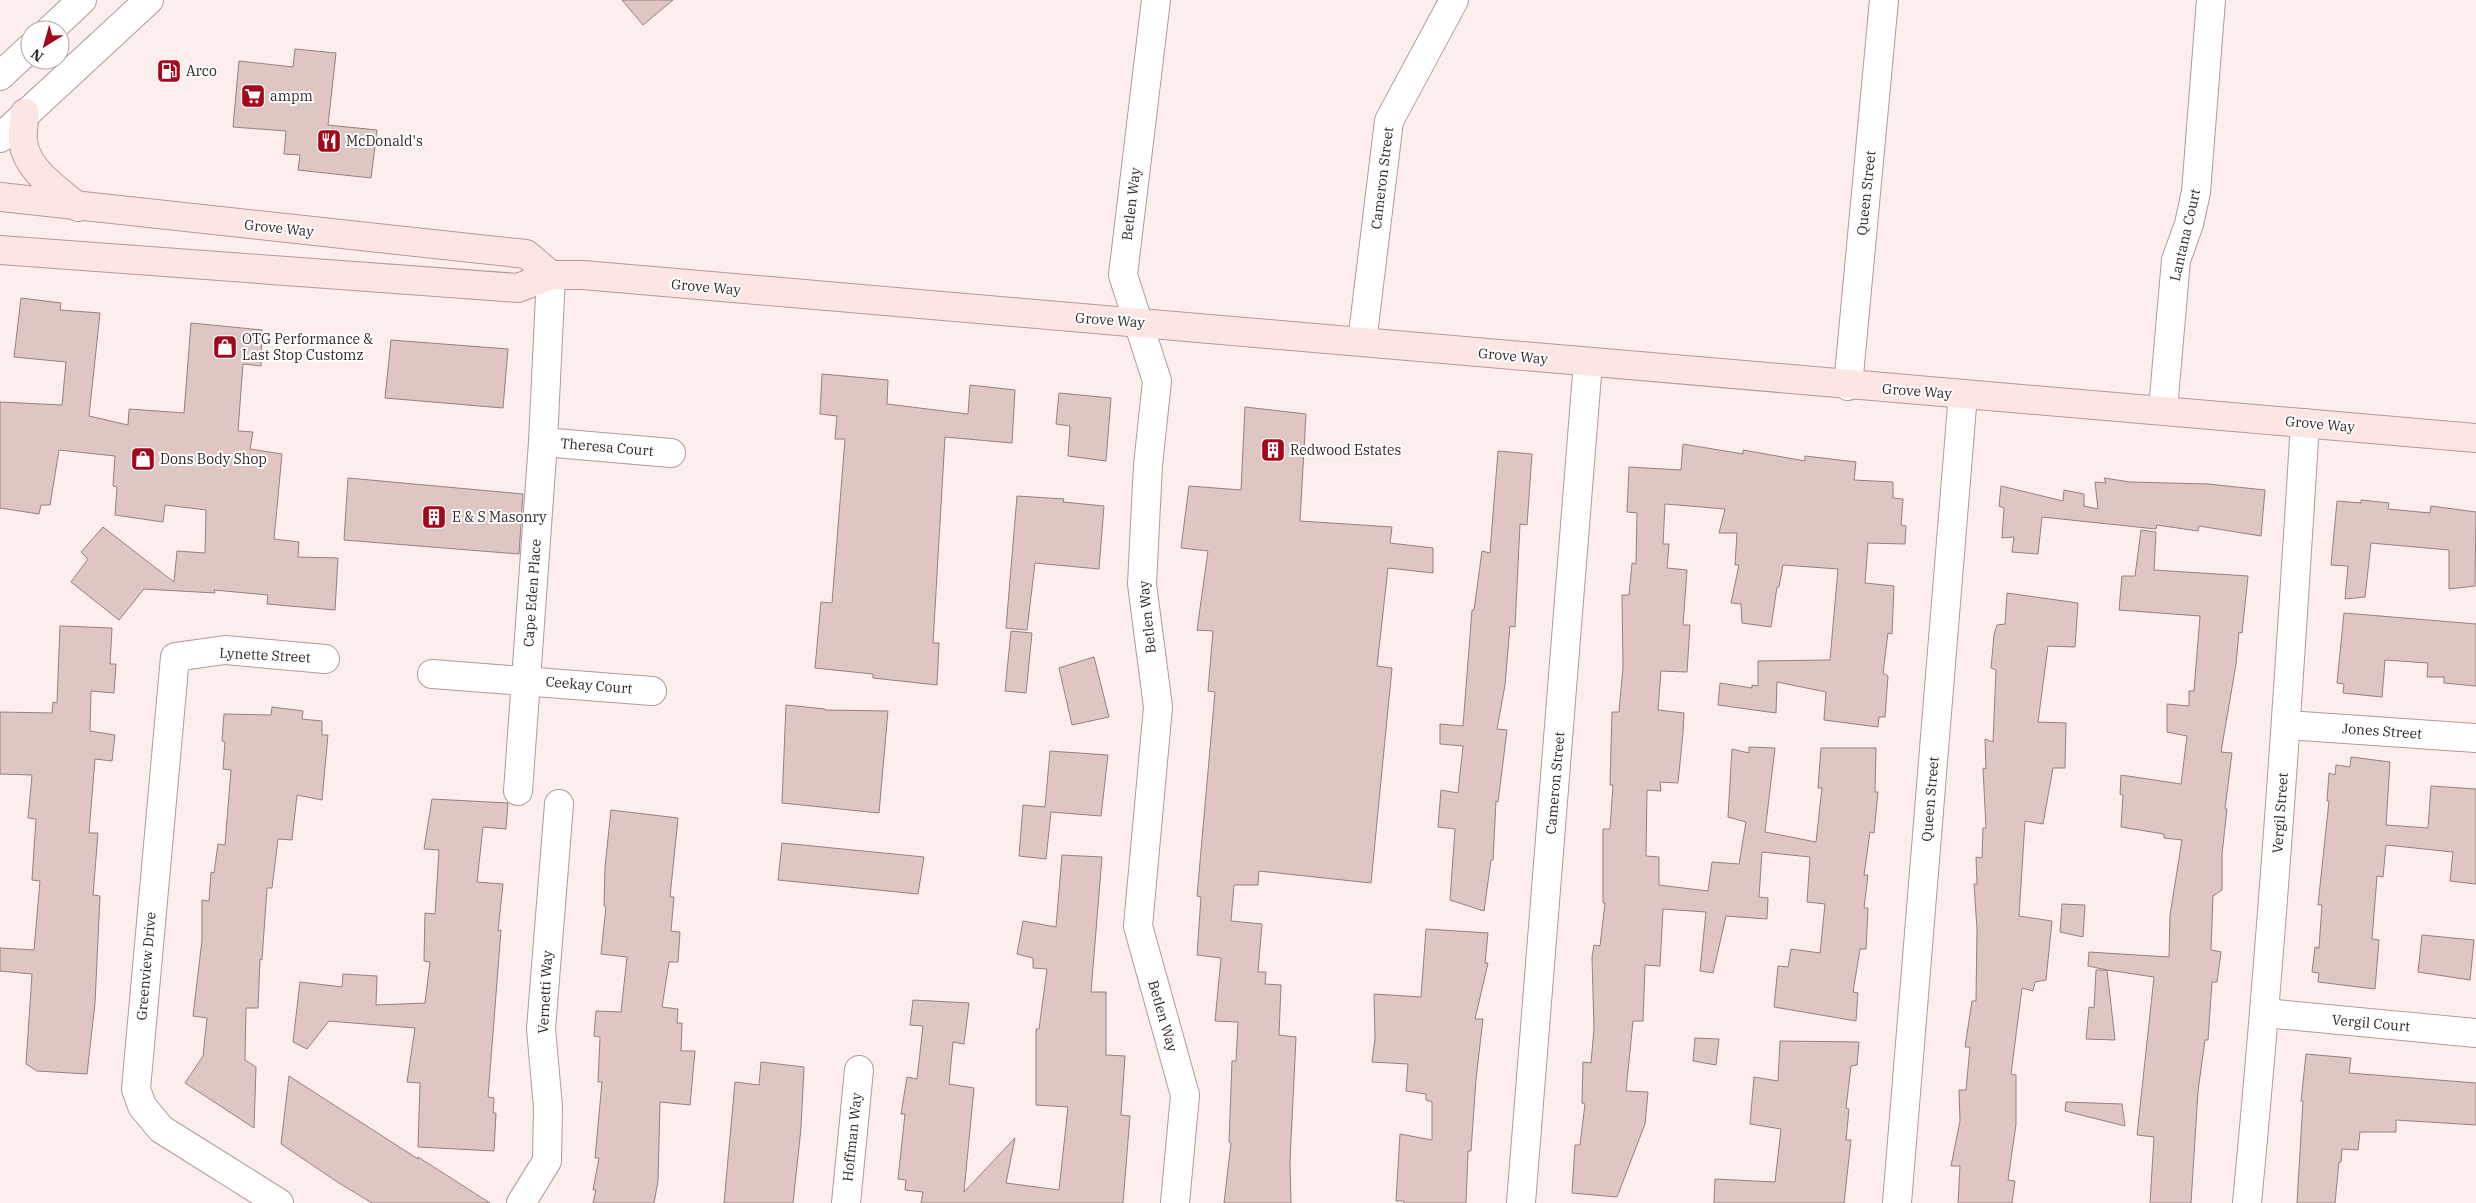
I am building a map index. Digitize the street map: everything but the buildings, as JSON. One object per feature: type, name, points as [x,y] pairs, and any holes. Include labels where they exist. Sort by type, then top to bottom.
[{"type":"main road","points":[[25,114],[23,141],[28,158],[45,178],[78,207]]},
{"type":"main road","name":"Grove Way","points":[[0,197],[78,207],[526,254],[551,275]]},
{"type":"main road","name":"Grove Way","points":[[0,250],[518,288],[551,275],[583,276],[732,290],[1138,322],[1848,386],[2162,409],[2476,438]]},
{"type":"street","points":[[61,20],[82,0]]},
{"type":"street","points":[[0,138],[149,0]]},
{"type":"street","name":"Betlen Way","points":[[1156,0],[1123,275],[1157,382],[1148,465],[1142,584],[1158,707],[1138,926],[1185,1095],[1175,1203]]},
{"type":"street","name":"Cameron Street","points":[[1362,342],[1389,121],[1454,0]]},
{"type":"street","name":"Queen Street","points":[[1848,386],[1884,0]]},
{"type":"street","name":"Lantana Court","points":[[2162,409],[2176,260],[2189,224],[2196,192],[2211,0]]},
{"type":"street","points":[[0,76],[20,57]]},
{"type":"street","name":"Cape Eden Place","points":[[518,791],[543,442],[551,275]]},
{"type":"street","name":"Cameron Street","points":[[1521,1203],[1588,362]]},
{"type":"street","name":"Queen Street","points":[[1898,1203],[1963,394]]},
{"type":"street","name":"Vergil Street","points":[[2247,1203],[2265,1013],[2287,725],[2305,423]]},
{"type":"street","name":"Theresa Court","points":[[543,442],[672,453]]},
{"type":"street","name":"Lynette Street","points":[[175,657],[225,650],[325,659]]},
{"type":"street","name":"Greenview Drive","points":[[175,657],[136,1089],[142,1106],[161,1129],[279,1203]]},
{"type":"street","name":"Ceekay Court","points":[[432,674],[652,691]]},
{"type":"street","name":"Jones Street","points":[[2287,725],[2476,738]]},
{"type":"street","name":"Vernetti Way","points":[[522,1203],[547,1161],[548,1107],[541,1029],[558,804]]},
{"type":"street","name":"Vergil Court","points":[[2265,1013],[2476,1033]]},
{"type":"street","name":"Hoffman Way","points":[[846,1203],[859,1070]]},
{"type":"place","name":"Arco","points":[[169,71]]},
{"type":"place","name":"ampm","points":[[253,96]]},
{"type":"place","name":"McDonald's","points":[[329,141]]},
{"type":"place","name":"OTG Performance & Last Stop Customz","points":[[225,347]]},
{"type":"place","name":"Redwood Estates","points":[[1273,450]]},
{"type":"place","name":"Dons Body Shop","points":[[143,459]]},
{"type":"place","name":"E & S Masonry","points":[[434,517]]}]
